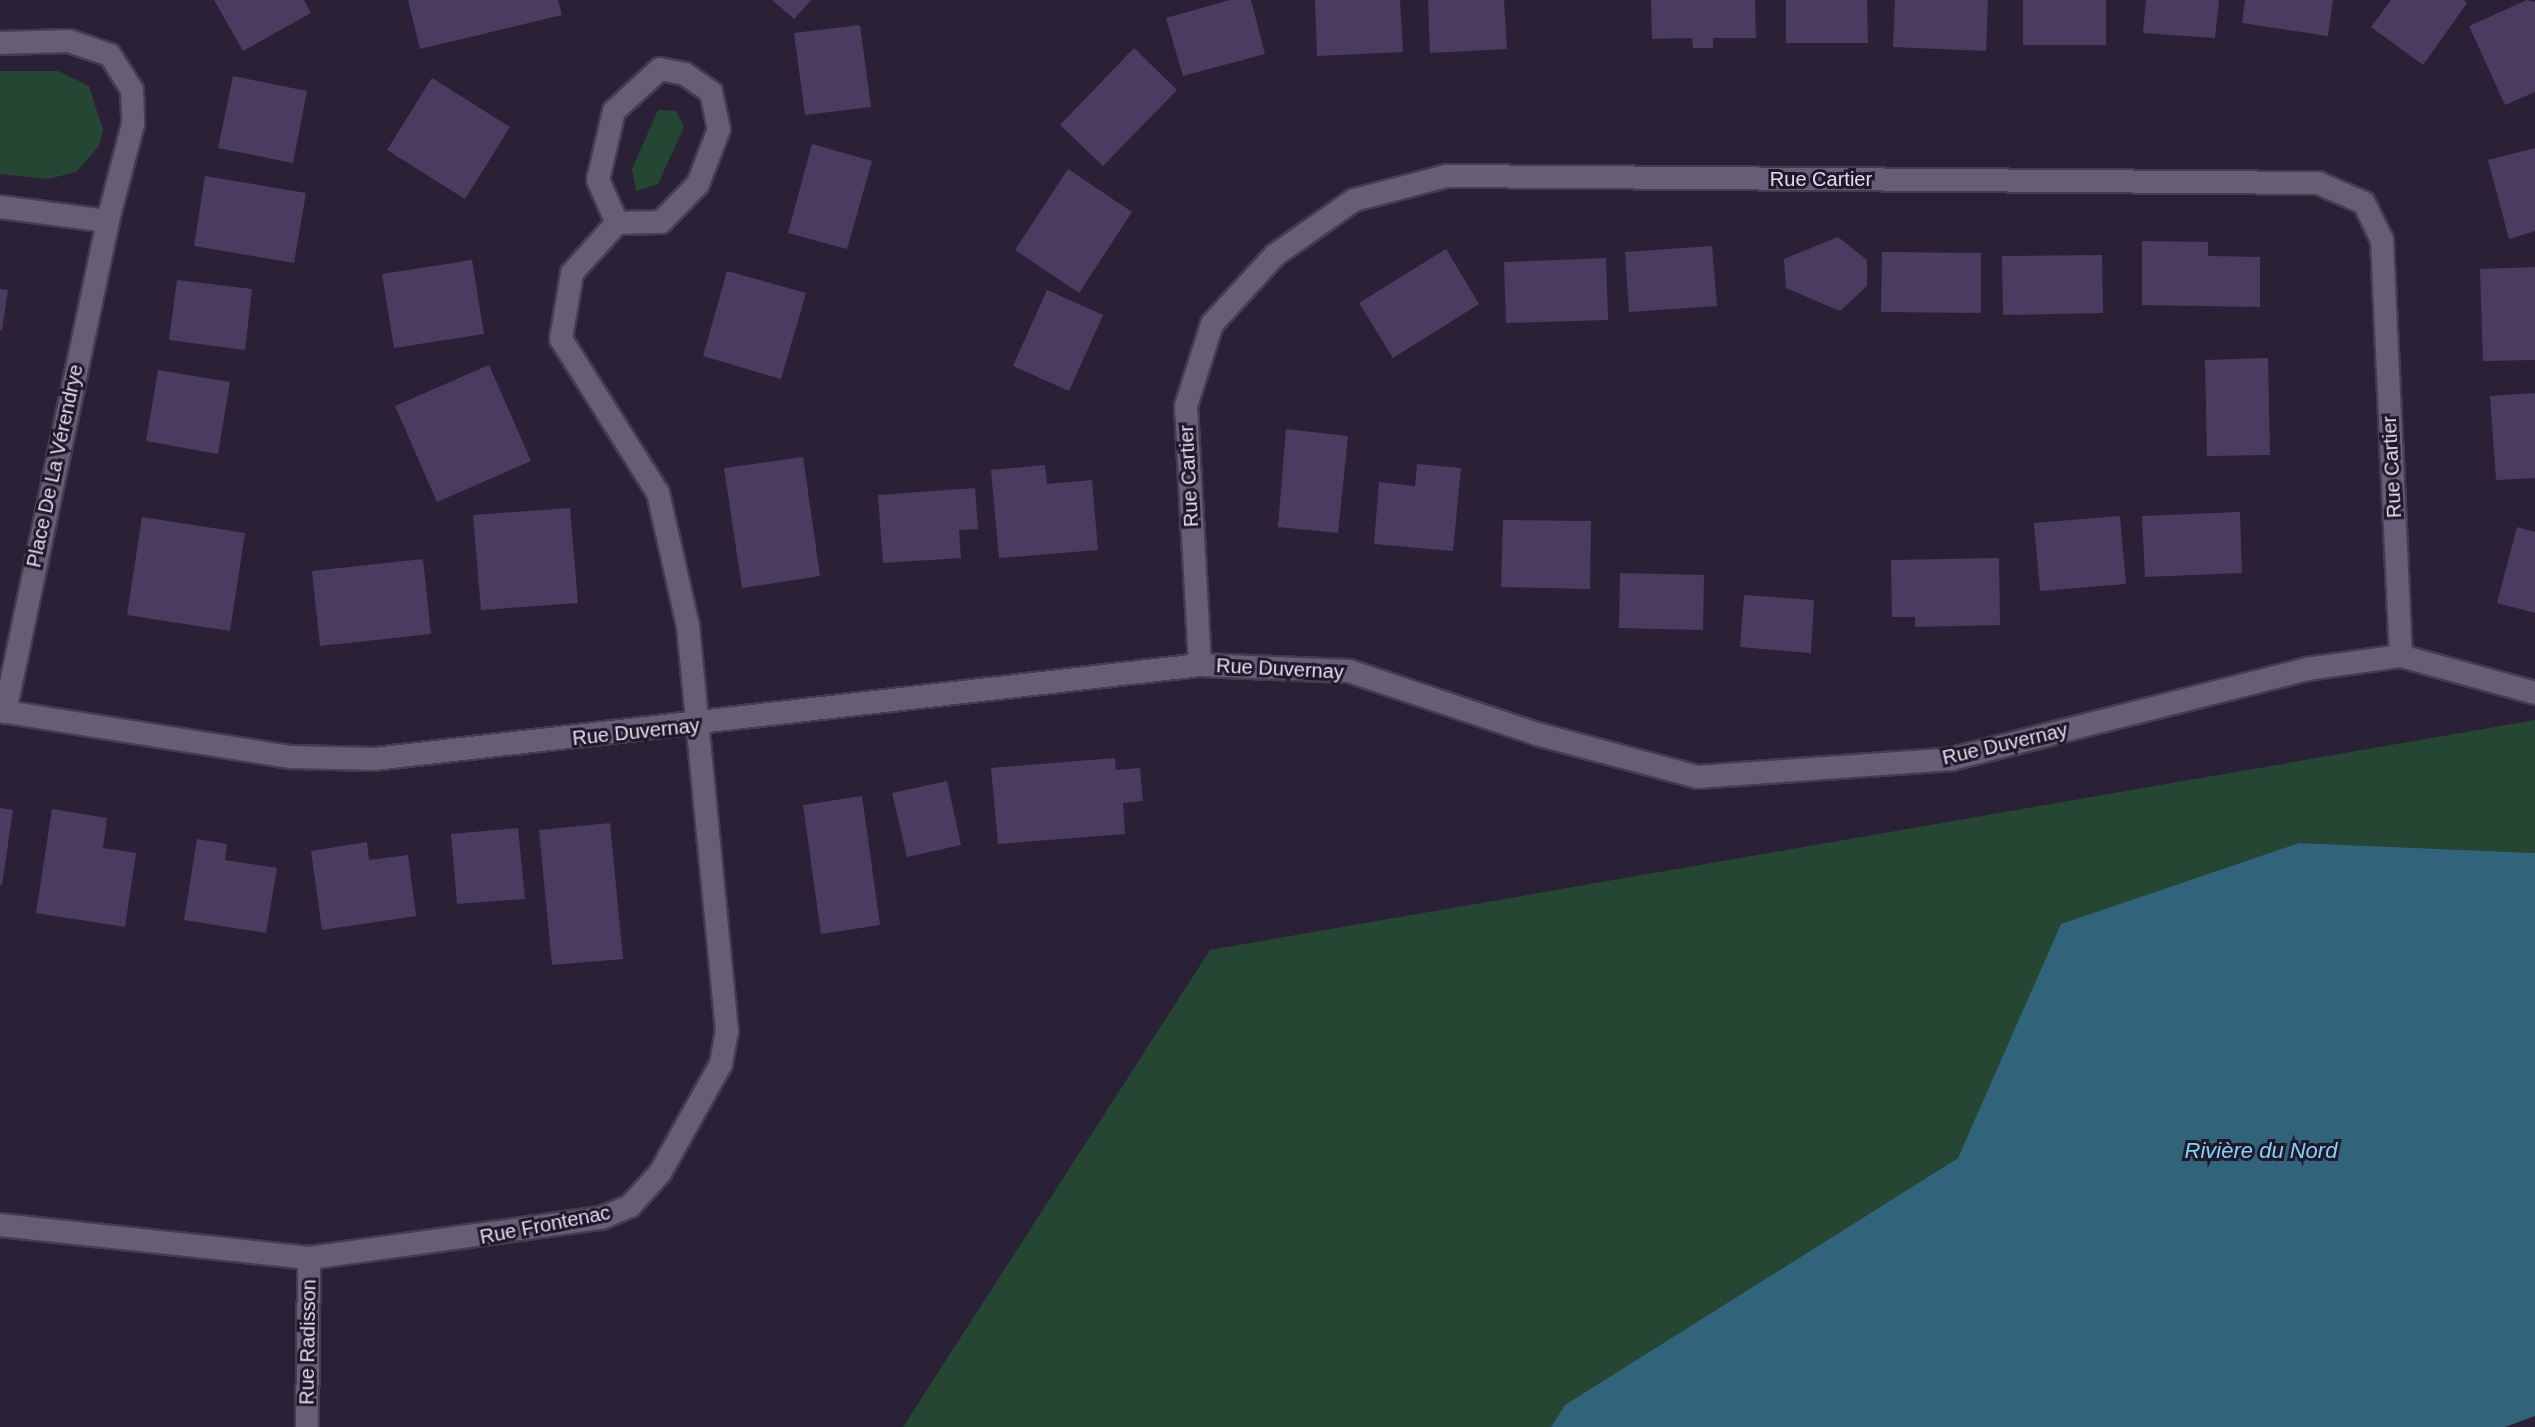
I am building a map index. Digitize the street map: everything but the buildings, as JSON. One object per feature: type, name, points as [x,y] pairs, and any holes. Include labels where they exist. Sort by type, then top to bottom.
[{"type":"street","name":"Place De La Vérendrye","points":[[0,43],[69,41],[110,55],[132,90],[133,124],[108,221],[3,712]]},
{"type":"street","points":[[660,69],[685,74],[711,92],[719,129],[698,184],[661,222],[617,223],[598,180],[614,111],[660,69]]},
{"type":"street","name":"Rue Cartier","points":[[1200,665],[1186,406],[1212,324],[1275,255],[1354,200],[1446,176],[2318,183],[2364,203],[2382,240],[2401,656]]},
{"type":"street","points":[[0,207],[108,221]]},
{"type":"street","name":"Rue Frontenac","points":[[0,1225],[309,1258],[601,1218],[630,1206],[660,1173],[721,1064],[727,1031],[694,726],[688,626],[658,493],[561,339],[572,273],[617,223]]},
{"type":"street","name":"Rue Duvernay","points":[[3,712],[292,757],[374,759],[694,726],[1200,665],[1349,671],[1537,734],[1697,777],[1952,759],[2307,669],[2401,656],[2535,693]]},
{"type":"street","name":"Rue Radisson","points":[[307,1427],[309,1258]]},
{"type":"green space","points":[[0,71],[58,71],[89,86],[103,130],[99,146],[76,172],[48,179],[0,174]]},
{"type":"green space","points":[[658,110],[676,111],[684,127],[658,184],[636,191],[632,169]]},
{"type":"green space","points":[[2535,720],[2535,853],[2299,843],[2062,924],[1958,1158],[1566,1405],[1551,1427],[903,1427],[1210,950]]},
{"type":"water","name":"Rivière du Nord","points":[[2299,843],[2535,853],[2535,1416],[2505,1427],[1551,1427],[1565,1405],[1958,1158],[2061,924]]}]
